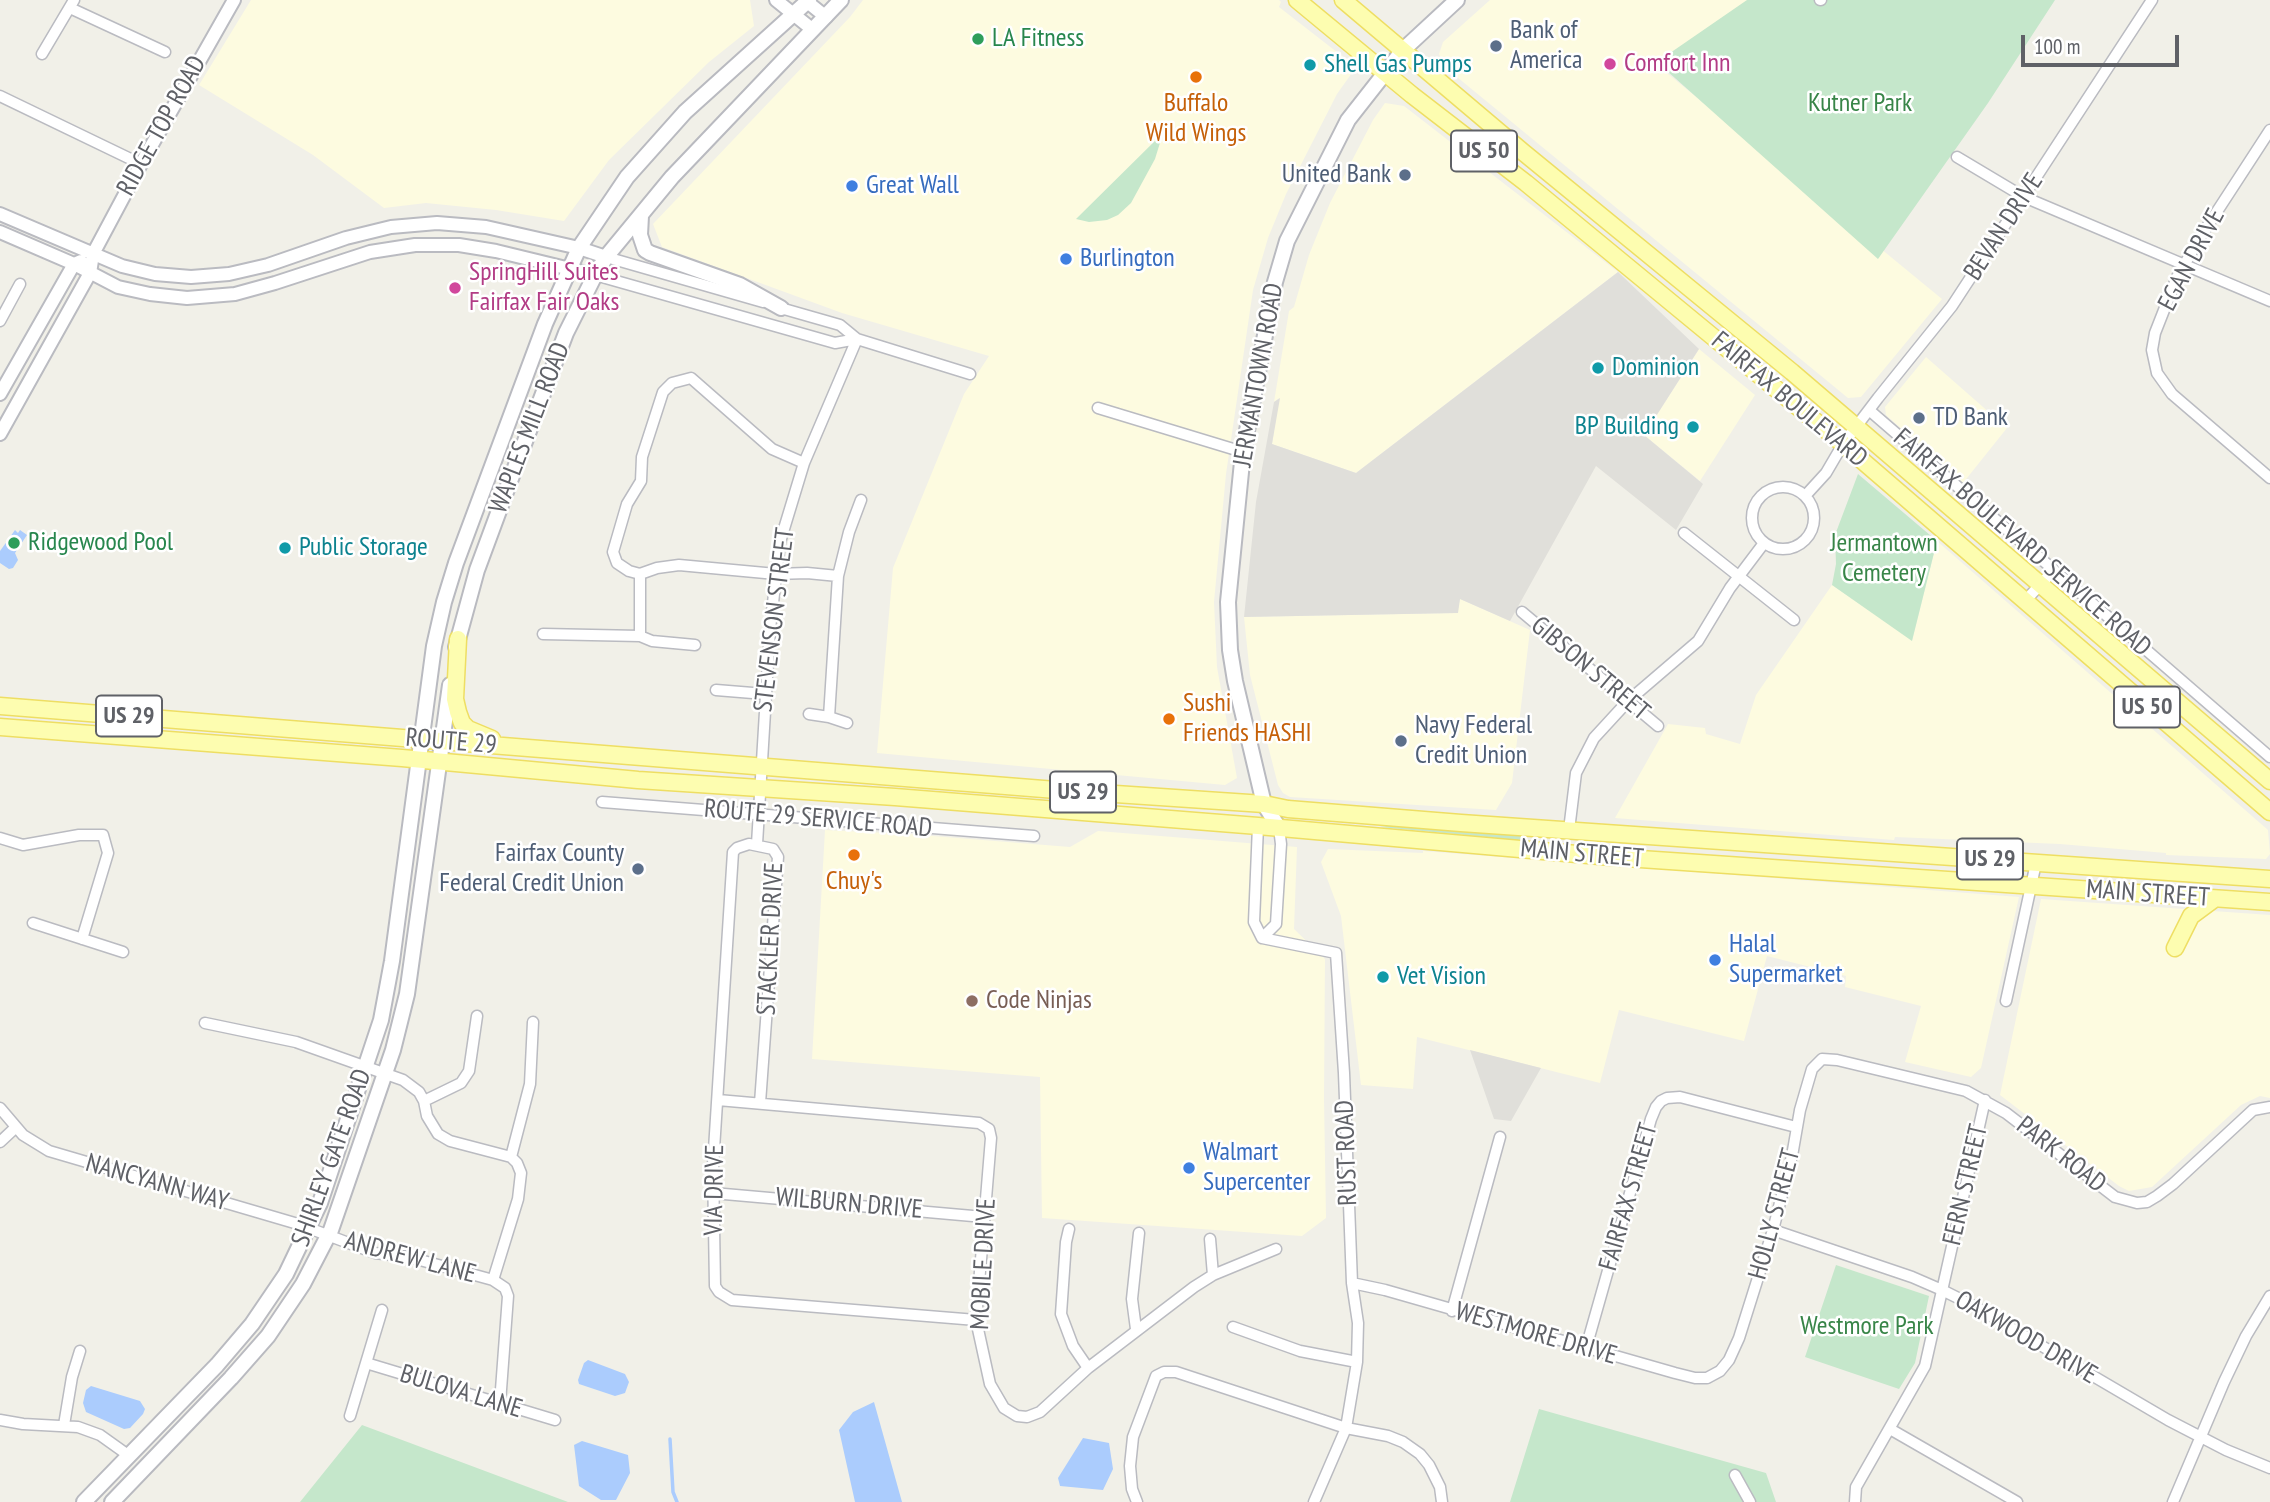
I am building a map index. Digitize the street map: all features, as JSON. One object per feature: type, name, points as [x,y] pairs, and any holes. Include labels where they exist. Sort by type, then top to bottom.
[{"type":"main road","name":"WAPLES MILL ROAD","points":[[442,741],[458,639],[477,570],[566,333],[595,275],[606,257],[642,213],[709,136],[841,0]]},
{"type":"main road","name":"FAIRFAX BOULEVARD","points":[[1297,0],[1843,444],[2270,812]]},
{"type":"main road","name":"FAIRFAX BOULEVARD","points":[[1343,0],[1856,427],[2270,781]]},
{"type":"main road","name":"JERMANTOWN ROAD","points":[[1279,828],[1264,804],[1236,681],[1229,627],[1229,584],[1242,452],[1275,282],[1287,242],[1348,120],[1403,50],[1457,0]]},
{"type":"main road","name":"WAPLES MILL ROAD","points":[[422,740],[439,620],[456,563],[545,324],[579,248],[627,177],[657,142],[698,99],[807,1]]},
{"type":"main road","points":[[1505,167],[1523,152]]},
{"type":"main road","points":[[642,213],[640,235],[645,250],[740,285],[781,308]]},
{"type":"main road","points":[[1632,272],[1651,256]]},
{"type":"main road","points":[[458,639],[455,699],[462,723],[477,735],[539,749]]},
{"type":"main road","name":"ROUTE 29","points":[[0,705],[901,778]]},
{"type":"main road","name":"ROUTE 29","points":[[0,727],[638,780],[895,797]]},
{"type":"main road","name":"SHIRLEY GATE ROAD","points":[[84,1502],[217,1365],[252,1324],[286,1274],[309,1229],[381,1020],[393,961],[422,740]]},
{"type":"main road","name":"SHIRLEY GATE ROAD","points":[[112,1502],[268,1336],[303,1284],[328,1235],[385,1073],[407,994],[442,741]]},
{"type":"main road","name":"MAIN STREET","points":[[901,778],[1264,804],[1288,809],[1408,819],[2266,877]]},
{"type":"main road","name":"MAIN STREET","points":[[895,797],[1611,857],[2270,902]]},
{"type":"main road","name":"JERMANTOWN ROAD","points":[[1258,826],[1264,804]]},
{"type":"main road","points":[[2175,948],[2192,916],[2214,899]]},
{"type":"street","name":"RIDGE TOP ROAD","points":[[0,434],[90,273],[93,254],[141,164],[234,0]]},
{"type":"street","points":[[776,0],[813,30]]},
{"type":"street","name":"BEVAN DRIVE","points":[[1805,496],[1826,473],[1868,410],[1952,306],[2152,0]]},
{"type":"street","points":[[807,1],[826,17]]},
{"type":"street","points":[[43,54],[72,4],[165,52]]},
{"type":"street","points":[[0,96],[141,164]]},
{"type":"street","name":"EGAN DRIVE","points":[[2270,130],[2177,277],[2155,333],[2152,350],[2157,373],[2172,394],[2270,478]]},
{"type":"street","points":[[1956,157],[2024,197],[2270,301]]},
{"type":"street","points":[[0,214],[122,266],[155,274],[191,277],[229,274],[268,265],[391,227],[438,223],[486,226],[579,248],[840,325],[857,339],[970,374]]},
{"type":"street","points":[[0,232],[74,264],[118,287],[187,298],[235,294],[275,284],[370,252],[415,245],[471,247],[570,268],[835,342],[857,339]]},
{"type":"street","points":[[0,394],[74,264],[93,254]]},
{"type":"street","points":[[0,321],[20,284]]},
{"type":"street","name":"STEVENSON STREET","points":[[759,788],[776,574],[787,515],[804,463],[857,339]]},
{"type":"street","points":[[804,463],[772,449],[691,378],[672,383],[663,392],[642,457],[640,481],[626,504],[613,552],[617,563],[640,574],[679,565],[776,574],[838,576]]},
{"type":"street","points":[[1098,408],[1242,452]]},
{"type":"street","name":"FAIRFAX BOULEVARD SERVICE ROAD","points":[[1868,410],[2270,757]]},
{"type":"street","points":[[1787,487],[1805,496],[1815,515],[1810,535],[1803,543],[1783,550],[1763,543],[1753,525],[1752,515],[1760,497],[1777,488],[1787,487]]},
{"type":"street","points":[[1943,504],[1957,487]]},
{"type":"street","points":[[829,717],[838,576],[849,532],[861,500]]},
{"type":"street","points":[[1684,533],[1794,620]]},
{"type":"street","points":[[1569,830],[1576,774],[1594,738],[1628,701],[1698,642],[1738,576],[1763,543]]},
{"type":"street","points":[[2025,601],[2054,570]]},
{"type":"street","points":[[640,574],[640,636]]},
{"type":"street","name":"GIBSON STREET","points":[[1522,612],[1658,726]]},
{"type":"street","points":[[543,634],[640,636],[652,641],[695,645]]},
{"type":"street","points":[[716,690],[765,694]]},
{"type":"street","points":[[809,714],[847,723]]},
{"type":"street","points":[[2242,757],[2253,742]]},
{"type":"street","name":"STACKLER DRIVE","points":[[759,788],[757,844],[773,849],[778,857],[760,1103]]},
{"type":"street","name":"ROUTE 29 SERVICE ROAD","points":[[602,802],[1034,836]]},
{"type":"street","points":[[1258,826],[1254,922],[1262,938],[1276,924],[1281,844],[1279,828]]},
{"type":"street","points":[[0,838],[23,845],[79,835],[103,835],[108,853],[82,939]]},
{"type":"street","name":"VIA DRIVE","points":[[757,844],[737,848],[733,852],[713,1193],[714,1280],[719,1293],[724,1297],[976,1320]]},
{"type":"street","points":[[2006,1001],[2036,863]]},
{"type":"street","points":[[33,923],[123,952]]},
{"type":"street","name":"RUST ROAD","points":[[1262,938],[1336,953],[1344,1073],[1352,1283],[1358,1322],[1356,1362],[1346,1428],[1314,1502]]},
{"type":"street","points":[[424,1101],[461,1083],[469,1071],[477,1016]]},
{"type":"street","points":[[205,1023],[296,1042],[385,1073],[413,1086],[424,1101],[428,1116],[438,1134],[450,1141],[511,1157],[530,1084],[533,1022]]},
{"type":"street","name":"PARK ROAD","points":[[1825,1058],[1966,1091],[2006,1113],[2115,1197],[2137,1203],[2147,1202],[2173,1184],[2253,1110],[2270,1107]]},
{"type":"street","name":"HOLLY STREET","points":[[1720,1371],[1739,1338],[1773,1230],[1812,1069],[1825,1058]]},
{"type":"street","name":"FAIRFAX STREET","points":[[1586,1348],[1651,1119],[1661,1101],[1680,1097],[1797,1127]]},
{"type":"street","name":"MOBILE DRIVE","points":[[718,1100],[979,1123],[989,1129],[991,1138],[976,1320],[990,1384],[1004,1408],[1014,1415],[1027,1417],[1040,1412],[1088,1367],[1136,1329],[1213,1275],[1276,1249]]},
{"type":"street","name":"FERN STREET","points":[[1855,1502],[1856,1487],[1924,1366],[1985,1100]]},
{"type":"street","name":"NANCYANN WAY","points":[[0,1108],[15,1128],[31,1142],[49,1151],[328,1235]]},
{"type":"street","points":[[0,1142],[15,1128]]},
{"type":"street","points":[[1452,1311],[1500,1137]]},
{"type":"street","name":"ANDREW LANE","points":[[493,1280],[518,1199],[521,1173],[511,1157]]},
{"type":"street","name":"WILBURN DRIVE","points":[[713,1193],[984,1217]]},
{"type":"street","points":[[1069,1229],[1061,1314],[1073,1346],[1088,1367]]},
{"type":"street","name":"OAKWOOD DRIVE","points":[[1773,1230],[1912,1277],[1942,1290],[2200,1437],[2270,1468]]},
{"type":"street","points":[[1136,1329],[1132,1298],[1139,1233]]},
{"type":"street","name":"ANDREW LANE","points":[[328,1235],[375,1253],[409,1257],[493,1280],[505,1288],[508,1296],[500,1404]]},
{"type":"street","points":[[1209,1239],[1213,1275]]},
{"type":"street","name":"WESTMORE DRIVE","points":[[1352,1283],[1695,1378],[1707,1378],[1720,1371]]},
{"type":"street","points":[[2173,1502],[2235,1359],[2270,1296]]},
{"type":"street","name":"BULOVA LANE","points":[[351,1416],[382,1310]]},
{"type":"street","points":[[1233,1327],[1300,1351],[1356,1362]]},
{"type":"street","points":[[64,1425],[72,1377],[80,1351]]},
{"type":"street","name":"BULOVA LANE","points":[[366,1363],[555,1420]]},
{"type":"street","points":[[1137,1502],[1132,1489],[1130,1466],[1133,1437],[1156,1376],[1164,1371],[1176,1372],[1346,1428],[1388,1436],[1420,1454],[1435,1475],[1443,1502]]},
{"type":"street","points":[[0,1420],[23,1424],[64,1425],[100,1435],[128,1455]]},
{"type":"street","points":[[1890,1429],[2017,1502]]},
{"type":"street","points":[[1735,1475],[1750,1502]]},
{"type":"shaded area","points":[[251,0],[750,0],[754,26],[709,62],[609,160],[564,221],[496,210],[426,203],[384,208],[313,155],[199,85]]},
{"type":"shaded area","points":[[863,0],[1279,0],[1279,7],[1351,63],[1354,70],[1337,94],[1286,194],[1268,238],[1253,290],[1226,474],[1214,602],[1217,667],[1237,778],[1225,785],[877,753],[893,568],[964,394],[989,356],[842,313],[662,247],[653,224],[850,17]]},
{"type":"shaded area","points":[[1490,0],[1753,0],[1656,64],[1942,299],[1861,397],[1848,398],[1446,68],[1439,54],[1443,42]]},
{"type":"shaded area","points":[[1385,103],[1404,106],[1618,272],[1356,473],[1272,444],[1279,398],[1274,402],[1289,311],[1294,307],[1309,255],[1330,203],[1373,120]]},
{"type":"shaded area","points":[[1618,272],[1699,349],[1644,435],[1703,484],[1676,530],[1596,466],[1510,621],[1460,599],[1458,613],[1244,617],[1256,502],[1274,402],[1280,398],[1272,444],[1356,473]]},
{"type":"shaded area","points":[[1699,349],[1755,395],[1700,481],[1644,435]]},
{"type":"shaded area","points":[[1926,357],[2007,428],[1963,483],[1886,415],[1885,407]]},
{"type":"shaded area","points":[[1937,541],[2268,830],[2270,854],[2266,859],[2166,855],[2060,844],[1895,837],[1894,840],[1615,818],[1668,724],[1705,728],[1706,734],[1740,744],[1756,695],[1832,585],[1912,640]]},
{"type":"shaded area","points":[[1460,599],[1530,630],[1512,783],[1496,810],[1290,797],[1283,793],[1278,785],[1250,675],[1244,617],[1457,613]]},
{"type":"shaded area","points":[[825,830],[1070,847],[1098,831],[1297,847],[1294,929],[1325,959],[1326,1218],[1302,1236],[1042,1218],[1040,1077],[812,1059]]},
{"type":"shaded area","points":[[1328,849],[1423,851],[2019,897],[1981,1068],[1971,1077],[1905,1062],[1921,1006],[1845,987],[1846,976],[1767,956],[1744,1041],[1619,1010],[1600,1083],[1417,1037],[1413,1089],[1361,1085],[1341,916],[1321,862]]},
{"type":"shaded area","points":[[2041,899],[2270,915],[2270,1098],[2260,1096],[2241,1105],[2152,1187],[2129,1191],[2119,1186],[2000,1095]]},
{"type":"shaded area","points":[[1470,1050],[1541,1068],[1511,1121],[1494,1119]]},
{"type":"green space","name":"Kutner Park","points":[[1747,0],[2055,0],[1988,103],[1878,259],[1657,62]]},
{"type":"green space","points":[[1163,133],[1155,159],[1131,203],[1118,215],[1107,220],[1089,222],[1076,219]]},
{"type":"green space","name":"Jermantown Cemetery","points":[[1858,474],[1937,541],[1912,641],[1832,585],[1836,564],[1835,535]]},
{"type":"green space","points":[[1404,824],[1520,834],[1523,839],[1380,827]]},
{"type":"green space","name":"Westmore Park","points":[[1836,1265],[1929,1296],[1915,1363],[1899,1389],[1805,1357]]},
{"type":"green space","points":[[1539,1409],[1766,1473],[1776,1502],[1510,1502]]},
{"type":"green space","points":[[362,1425],[568,1502],[300,1502]]},
{"type":"water","name":"Ridgewood Pool","points":[[15,530],[27,535],[15,553],[18,560],[13,568],[9,569],[0,563],[0,551]]},
{"type":"water","points":[[588,1360],[625,1374],[629,1382],[625,1393],[615,1396],[579,1384],[584,1363]]},
{"type":"water","points":[[91,1386],[140,1401],[145,1409],[143,1414],[130,1428],[124,1429],[86,1412],[83,1403],[86,1390]]},
{"type":"water","points":[[874,1402],[902,1502],[855,1502],[839,1430],[853,1412]]},
{"type":"water","points":[[1083,1438],[1109,1443],[1113,1469],[1103,1490],[1060,1486],[1058,1478]]},
{"type":"water","points":[[582,1441],[628,1455],[630,1473],[616,1500],[601,1500],[579,1486],[574,1445]]},
{"type":"waterway","points":[[670,1439],[673,1492],[677,1502]]},
{"type":"place","name":"LA Fitness","points":[[978,39]]},
{"type":"place","name":"Bank of America","points":[[1496,46]]},
{"type":"place","name":"Comfort Inn","points":[[1610,64]]},
{"type":"place","name":"Shell Gas Pumps","points":[[1310,65]]},
{"type":"place","name":"Buffalo Wild Wings","points":[[1196,77]]},
{"type":"place","name":"United Bank","points":[[1405,175]]},
{"type":"place","name":"Great Wall","points":[[852,186]]},
{"type":"place","name":"Burlington","points":[[1066,259]]},
{"type":"place","name":"SpringHill Suites Fairfax Fair Oaks","points":[[455,288]]},
{"type":"place","name":"Dominion","points":[[1598,368]]},
{"type":"place","name":"TD Bank","points":[[1919,418]]},
{"type":"place","name":"BP Building","points":[[1693,427]]},
{"type":"place","name":"Ridgewood Pool","points":[[14,543]]},
{"type":"place","name":"Public Storage","points":[[285,548]]},
{"type":"place","name":"Sushi Friends HASHI","points":[[1169,719]]},
{"type":"place","name":"Navy Federal Credit Union","points":[[1401,741]]},
{"type":"place","name":"Chuy's","points":[[854,855]]},
{"type":"place","name":"Fairfax County Federal Credit Union","points":[[638,869]]},
{"type":"place","name":"Halal Supermarket","points":[[1715,960]]},
{"type":"place","name":"Vet Vision","points":[[1383,977]]},
{"type":"place","name":"Code Ninjas","points":[[972,1001]]},
{"type":"place","name":"Walmart Supercenter","points":[[1189,1168]]}]
